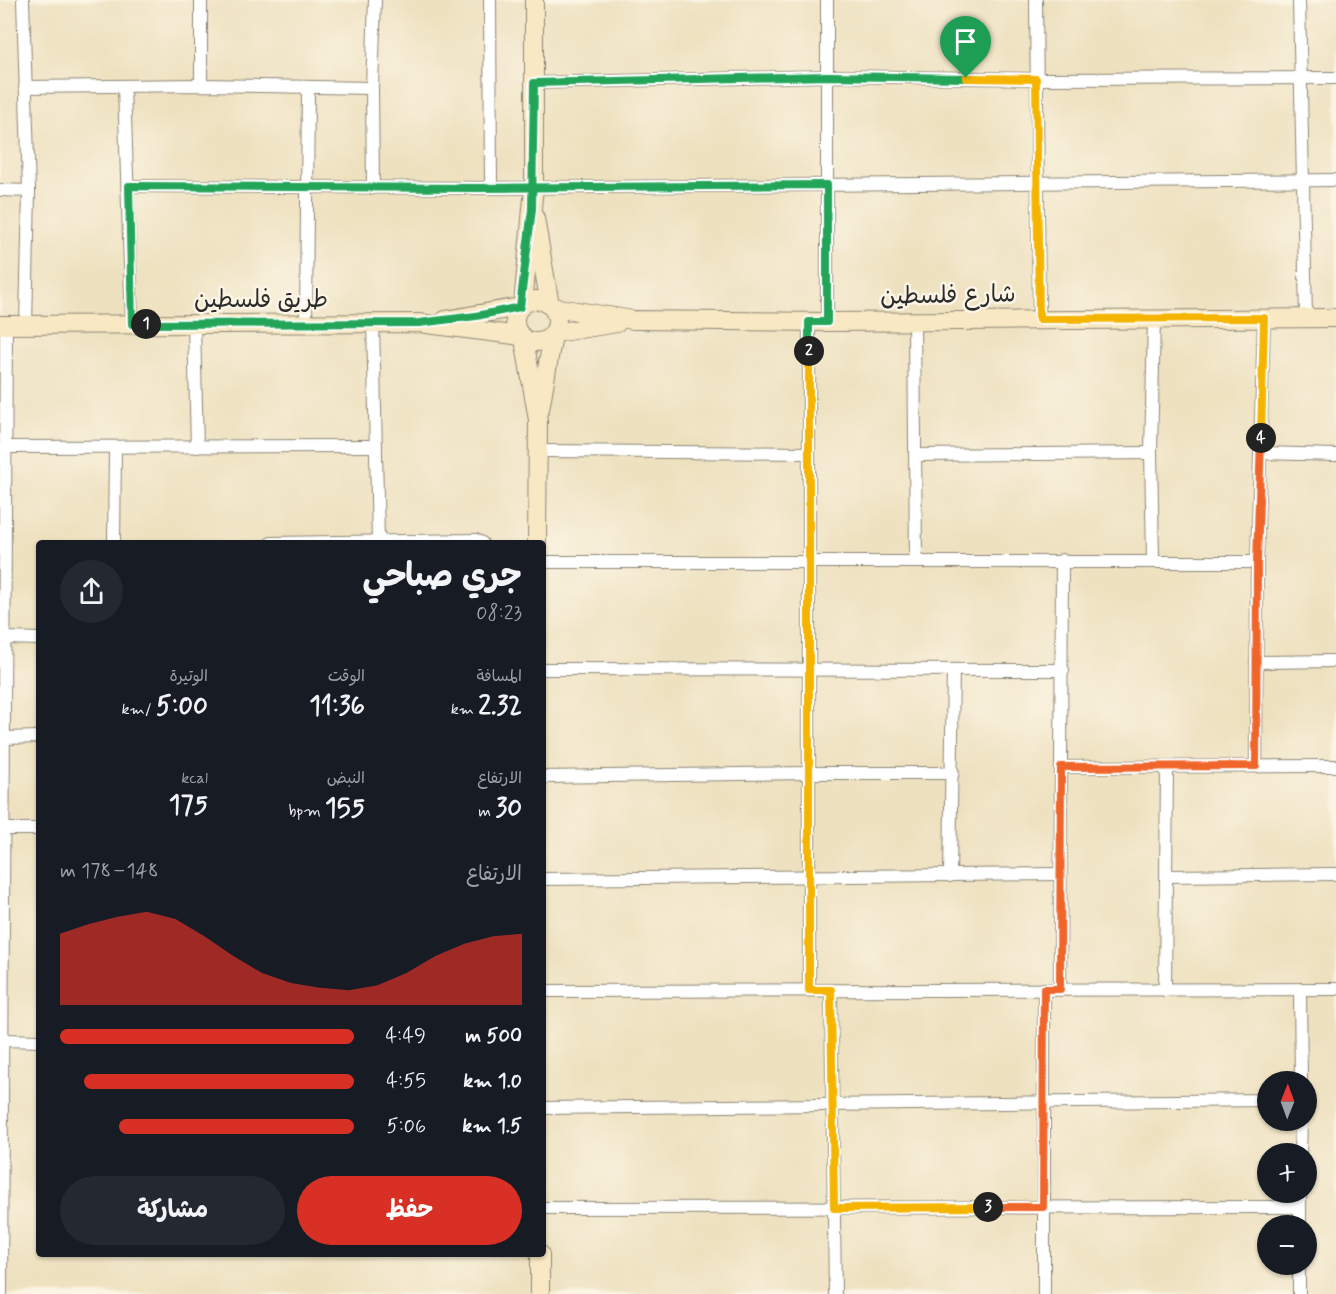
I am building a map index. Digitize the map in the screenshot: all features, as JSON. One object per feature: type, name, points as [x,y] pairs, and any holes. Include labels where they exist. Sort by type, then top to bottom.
[{"type":"street","points":[[22,0],[29,190],[26,325]]},
{"type":"street","points":[[201,0],[201,85]]},
{"type":"street","points":[[373,188],[372,88],[375,0]]},
{"type":"street","points":[[489,0],[491,188]]},
{"type":"street","points":[[534,0],[534,187],[521,306],[515,321],[522,338],[538,420]]},
{"type":"street","points":[[809,990],[809,453],[827,185],[827,0]]},
{"type":"street","points":[[1036,0],[1039,319]]},
{"type":"street","points":[[1299,0],[1306,318]]},
{"type":"street","points":[[534,83],[827,76],[1036,79],[1336,78]]},
{"type":"street","points":[[25,87],[201,85],[372,88]]},
{"type":"street","points":[[124,87],[132,324]]},
{"type":"street","points":[[306,324],[308,87]]},
{"type":"street","points":[[129,186],[491,188],[1336,180]]},
{"type":"street","points":[[0,190],[29,190]]},
{"type":"street","points":[[532,209],[551,306],[557,316],[548,376],[538,420],[537,540]]},
{"type":"street","points":[[419,323],[476,316],[521,306],[536,300],[551,306]]},
{"type":"street","name":"شارع فلسطين","points":[[551,306],[633,320],[818,322],[1336,318]]},
{"type":"street","points":[[1256,766],[1257,562],[1264,318]]},
{"type":"street","points":[[1153,560],[1151,453],[1154,319]]},
{"type":"street","name":"شارع فلسطين","points":[[554,334],[633,320]]},
{"type":"street","points":[[914,321],[916,561]]},
{"type":"street","points":[[374,323],[378,540],[476,540]]},
{"type":"street","name":"طريق فلسطين","points":[[3,325],[419,323],[522,338]]},
{"type":"street","points":[[194,324],[197,447]]},
{"type":"street","points":[[1,1294],[4,830],[2,766],[5,738],[3,665],[6,638],[3,562],[7,447],[3,325]]},
{"type":"street","points":[[522,338],[539,342],[554,334]]},
{"type":"street","points":[[7,447],[376,446]]},
{"type":"street","points":[[114,540],[115,448]]},
{"type":"street","points":[[537,451],[809,453]]},
{"type":"street","points":[[916,454],[1151,453]]},
{"type":"street","points":[[1260,453],[1336,455]]},
{"type":"street","points":[[1060,989],[1062,560]]},
{"type":"street","points":[[546,562],[1153,560],[1257,562]]},
{"type":"street","points":[[6,638],[36,639]]},
{"type":"street","points":[[1256,662],[1336,661]]},
{"type":"street","points":[[546,669],[1063,670]]},
{"type":"street","points":[[950,876],[953,670]]},
{"type":"street","points":[[5,738],[36,738]]},
{"type":"street","points":[[1061,767],[1336,766]]},
{"type":"street","points":[[1165,990],[1167,767]]},
{"type":"street","points":[[546,777],[809,773],[952,774]]},
{"type":"street","points":[[4,830],[36,829]]},
{"type":"street","points":[[546,879],[1060,874]]},
{"type":"street","points":[[1167,876],[1336,874]]},
{"type":"street","points":[[1044,989],[1044,1294]]},
{"type":"street","points":[[546,990],[1336,989]]},
{"type":"street","points":[[831,990],[835,1294]]},
{"type":"street","points":[[1300,990],[1301,1071]]},
{"type":"street","points":[[3,1040],[36,1041]]},
{"type":"street","points":[[546,1108],[1257,1100]]},
{"type":"street","points":[[1300,1203],[1300,1215]]},
{"type":"street","points":[[546,1208],[1300,1207]]},
{"type":"street","points":[[540,1257],[540,1294]]},
{"type":"street","points":[[1299,1275],[1299,1294]]},
{"type":"route","points":[[966,78],[827,76],[534,83],[534,187],[522,305],[456,319],[419,323],[132,324],[129,186],[475,188],[534,187],[827,185],[827,322],[809,322],[809,990],[831,990],[834,1208],[1043,1207],[1044,989],[1060,989],[1061,767],[1256,766],[1257,562],[1264,318],[1039,319],[1036,79],[966,78]]}]
